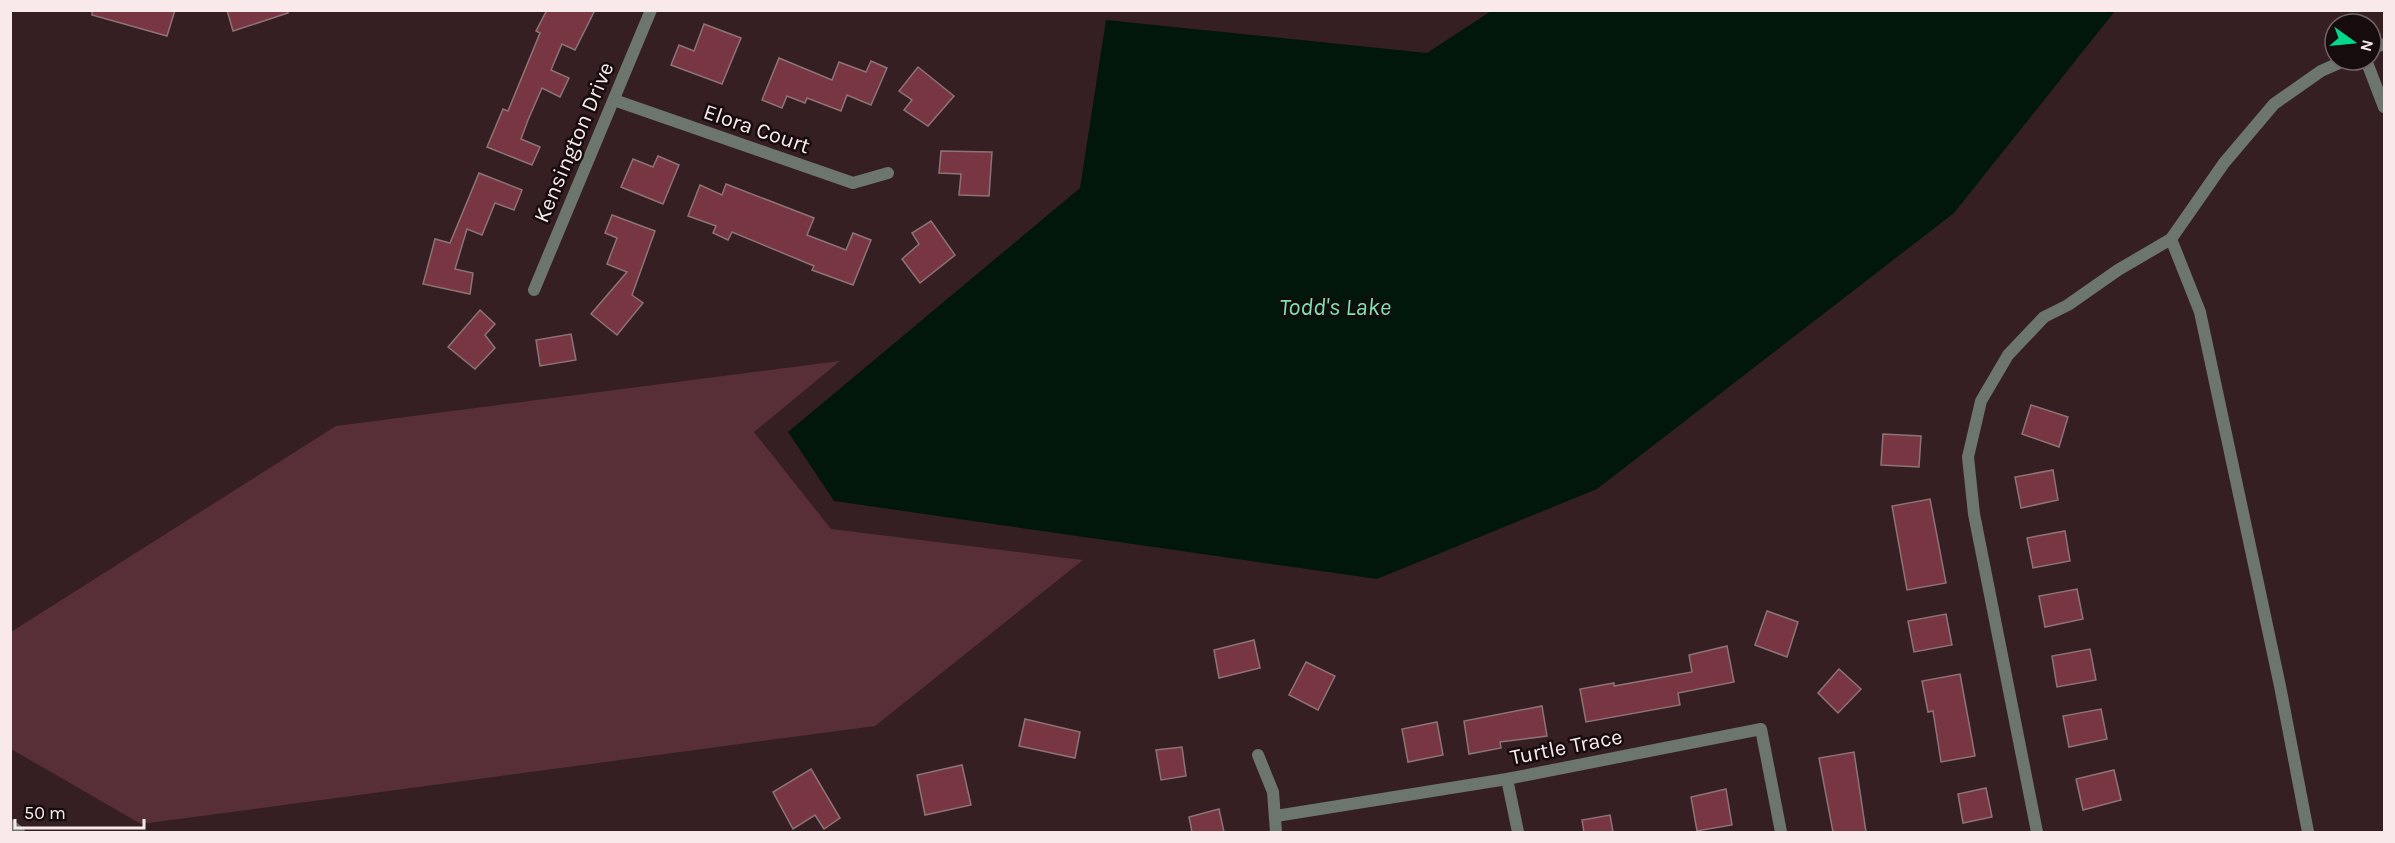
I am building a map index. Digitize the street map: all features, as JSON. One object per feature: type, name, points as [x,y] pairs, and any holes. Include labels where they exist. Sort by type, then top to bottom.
[{"type":"street","name":"Kensington Drive","points":[[534,290],[651,10]]},
{"type":"street","points":[[2037,832],[1974,514],[1968,457],[1980,402],[2008,355],[2044,317],[2068,305],[2118,270],[2171,239],[2224,163],[2274,104],[2323,70]]},
{"type":"street","points":[[2371,72],[2385,107]]},
{"type":"street","name":"Elora Court","points":[[614,100],[853,183],[888,173]]},
{"type":"street","points":[[2171,239],[2200,312],[2278,675],[2308,832]]},
{"type":"street","name":"Turtle Trace","points":[[1276,816],[1507,779],[1761,729],[1780,832]]},
{"type":"street","points":[[1258,755],[1273,792],[1276,832]]},
{"type":"street","points":[[1507,779],[1518,832]]},
{"type":"street","points":[[10,825],[19,832]]},
{"type":"shaded area","points":[[840,361],[754,432],[831,529],[1083,560],[875,726],[141,824],[11,749],[11,632],[336,426]]},
{"type":"water","name":"Todd's Lake","points":[[1491,11],[2115,11],[1954,213],[1597,489],[1377,579],[834,501],[788,432],[1080,188],[1106,20],[1427,53]]},
{"type":"building","points":[[92,10],[175,10],[167,36],[92,15]]},
{"type":"building","points":[[227,10],[288,10],[288,13],[233,31]]},
{"type":"building","points":[[547,10],[595,10],[575,50],[562,44],[551,70],[569,78],[560,97],[542,88],[528,120],[521,139],[540,147],[532,165],[487,147],[503,109],[508,111],[540,33],[536,31]]},
{"type":"building","points":[[704,24],[741,38],[722,84],[671,65],[679,45],[694,51]]},
{"type":"building","points":[[779,58],[832,80],[839,62],[866,72],[871,61],[887,68],[871,105],[847,95],[841,111],[807,98],[805,103],[787,96],[782,108],[762,100]]},
{"type":"building","points":[[918,67],[954,96],[928,126],[904,110],[912,100],[899,91]]},
{"type":"building","points":[[941,151],[992,152],[989,196],[959,195],[961,174],[939,173]]},
{"type":"building","points":[[658,156],[679,165],[663,204],[621,187],[633,159],[653,167]]},
{"type":"building","points":[[479,173],[522,190],[514,210],[495,203],[482,235],[467,229],[455,269],[473,273],[470,294],[423,284],[435,239],[450,243]]},
{"type":"building","points":[[726,184],[814,218],[807,235],[846,250],[853,233],[871,240],[853,285],[812,270],[814,266],[732,232],[728,240],[713,233],[716,226],[688,216],[700,185],[722,195]]},
{"type":"building","points":[[612,215],[655,231],[632,295],[643,303],[617,335],[591,314],[627,272],[607,264],[617,238],[605,233]]},
{"type":"building","points":[[931,221],[955,255],[920,283],[902,259],[919,244],[912,233]]},
{"type":"building","points":[[480,310],[495,324],[485,335],[495,348],[475,369],[448,347]]},
{"type":"building","points":[[571,334],[576,360],[540,366],[536,340]]},
{"type":"building","points":[[2031,405],[2068,417],[2059,447],[2022,434]]},
{"type":"building","points":[[1883,434],[1921,436],[1919,467],[1881,465]]},
{"type":"building","points":[[2053,470],[2058,500],[2021,508],[2015,477]]},
{"type":"building","points":[[1930,499],[1946,583],[1907,590],[1892,506]]},
{"type":"building","points":[[2065,531],[2070,561],[2033,568],[2027,538]]},
{"type":"building","points":[[2077,589],[2083,619],[2045,627],[2039,596]]},
{"type":"building","points":[[1767,611],[1798,622],[1787,657],[1755,645]]},
{"type":"building","points":[[1946,614],[1952,645],[1914,652],[1908,621]]},
{"type":"building","points":[[1254,640],[1260,668],[1219,678],[1214,650]]},
{"type":"building","points":[[1727,646],[1734,682],[1678,693],[1680,705],[1586,722],[1580,689],[1614,683],[1614,686],[1692,672],[1689,655]]},
{"type":"building","points":[[2090,649],[2096,680],[2057,687],[2052,656]]},
{"type":"building","points":[[1306,662],[1335,676],[1318,710],[1289,695]]},
{"type":"building","points":[[1839,669],[1861,689],[1838,713],[1818,693]]},
{"type":"building","points":[[1960,674],[1975,756],[1941,762],[1933,711],[1928,712],[1922,681]]},
{"type":"building","points":[[1542,706],[1547,736],[1500,742],[1501,748],[1469,754],[1464,721]]},
{"type":"building","points":[[2101,709],[2107,739],[2069,747],[2063,716]]},
{"type":"building","points":[[1025,719],[1080,732],[1075,758],[1019,746]]},
{"type":"building","points":[[1437,722],[1443,755],[1408,762],[1402,729]]},
{"type":"building","points":[[1182,747],[1186,776],[1161,780],[1156,750]]},
{"type":"building","points":[[1854,752],[1866,832],[1833,832],[1819,758]]},
{"type":"building","points":[[962,765],[971,805],[925,815],[917,775]]},
{"type":"building","points":[[811,769],[840,818],[824,829],[815,815],[793,829],[773,792]]},
{"type":"building","points":[[2114,770],[2121,800],[2083,810],[2076,779]]},
{"type":"building","points":[[1986,788],[1992,817],[1963,823],[1958,794]]},
{"type":"building","points":[[1726,789],[1732,825],[1697,831],[1691,797]]},
{"type":"building","points":[[1219,809],[1224,832],[1192,832],[1189,817]]},
{"type":"building","points":[[1610,815],[1613,832],[1584,832],[1582,820]]}]
